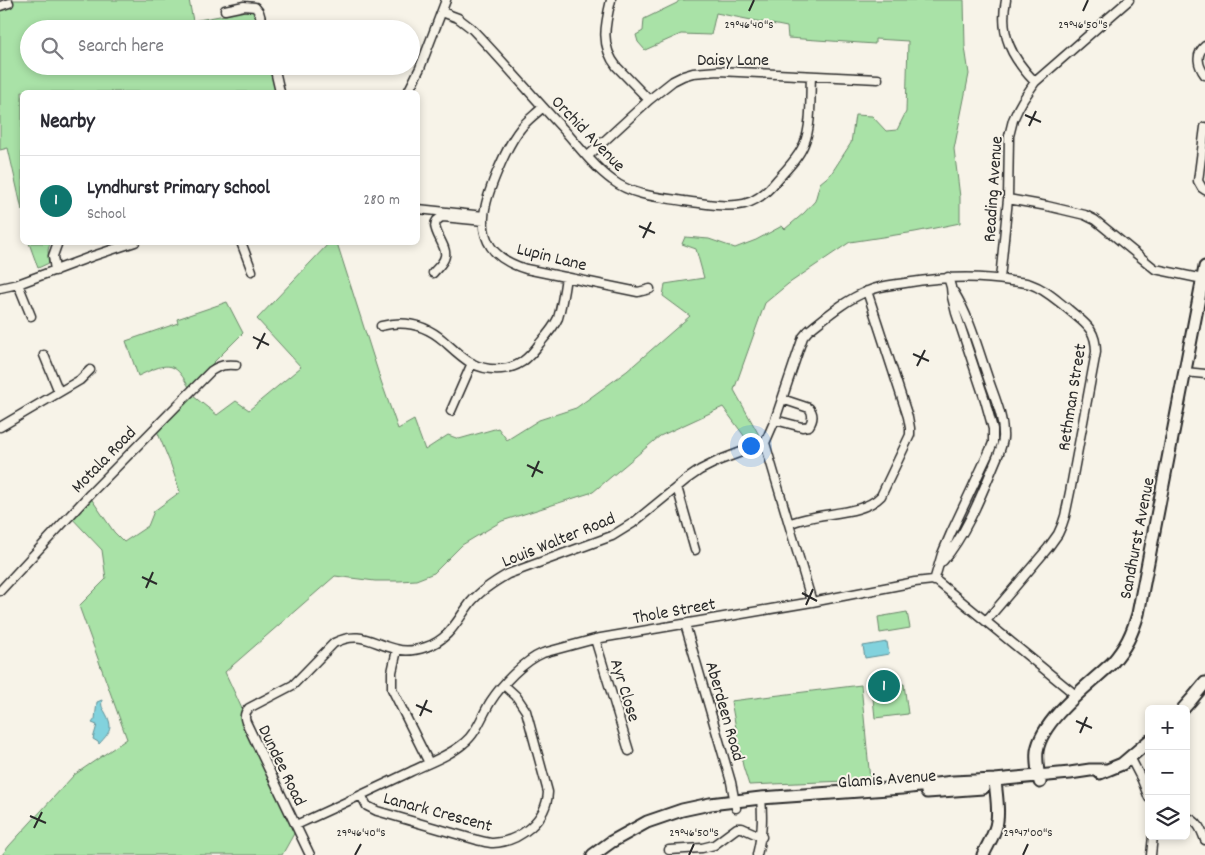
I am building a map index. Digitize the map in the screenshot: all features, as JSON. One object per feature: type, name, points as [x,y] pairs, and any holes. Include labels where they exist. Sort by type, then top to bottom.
[{"type":"main road","name":"Sandhurst Avenue","points":[[1040,779],[1037,753],[1040,741],[1052,719],[1112,663],[1131,636],[1134,627],[1204,273]]},
{"type":"main road","points":[[1187,705],[1205,683]]},
{"type":"main road","name":"Glamis Avenue","points":[[593,855],[626,832],[647,822],[682,810],[710,804],[736,804],[1040,779],[1090,770],[1105,770],[1122,764],[1145,744]]},
{"type":"main road","points":[[983,855],[997,823],[996,784]]},
{"type":"street","points":[[420,68],[446,0]]},
{"type":"street","points":[[611,0],[606,26],[605,41],[607,48],[617,67],[649,100]]},
{"type":"street","points":[[1006,0],[1004,12],[1005,29],[1010,50],[1018,63],[1035,82]]},
{"type":"street","name":"Reading Avenue","points":[[1000,279],[1008,199],[1009,136],[1020,104],[1035,82],[1129,0]]},
{"type":"street","points":[[0,6],[9,3]]},
{"type":"street","points":[[225,10],[244,6],[255,7],[261,20]]},
{"type":"street","name":"Orchid Avenue","points":[[442,12],[458,18],[470,28],[610,179],[637,194],[712,204],[736,205],[752,202],[772,186],[795,159],[805,143],[811,76]]},
{"type":"street","points":[[1205,46],[1198,55],[1201,70],[1205,75]]},
{"type":"street","name":"Daisy Lane","points":[[588,156],[649,100],[673,81],[693,73],[718,71],[878,79]]},
{"type":"street","points":[[276,75],[280,90]]},
{"type":"street","points":[[409,90],[416,75]]},
{"type":"street","name":"Lupin Lane","points":[[543,107],[521,127],[507,151],[490,192],[484,219],[485,235],[490,246],[506,261],[526,269],[638,292],[650,289]]},
{"type":"street","points":[[1205,127],[1198,181],[1205,190]]},
{"type":"street","points":[[1008,199],[1086,214],[1155,269],[1204,273]]},
{"type":"street","points":[[420,208],[484,219]]},
{"type":"street","points":[[433,273],[445,257],[445,251],[435,222],[443,217],[484,219]]},
{"type":"street","points":[[55,271],[53,256],[57,245]]},
{"type":"street","points":[[0,288],[18,284],[126,245]]},
{"type":"street","points":[[241,245],[252,271]]},
{"type":"street","points":[[381,326],[399,323],[423,328],[443,340],[472,363],[498,370],[520,364],[552,329],[557,320],[566,277]]},
{"type":"street","points":[[948,277],[956,313],[985,400],[994,434],[990,450],[942,554],[934,581],[954,594],[1076,696]]},
{"type":"street","name":"Rethman Street","points":[[765,444],[805,334],[846,302],[877,288],[948,277],[1000,279],[1031,284],[1050,294],[1088,327],[1095,338],[1096,352],[1070,492],[1065,516],[1058,534],[986,621]]},
{"type":"street","points":[[18,284],[31,316]]},
{"type":"street","points":[[789,524],[801,519],[862,508],[876,502],[881,496],[910,435],[908,417],[867,291]]},
{"type":"street","points":[[44,355],[59,392]]},
{"type":"street","points":[[451,411],[472,363]]},
{"type":"street","name":"Motala Road","points":[[0,591],[96,487],[211,371],[225,364],[236,365]]},
{"type":"street","points":[[0,427],[80,380],[90,370]]},
{"type":"street","points":[[1185,372],[1205,374]]},
{"type":"street","points":[[775,420],[802,427],[808,426],[812,420],[809,408],[782,399]]},
{"type":"street","points":[[765,444],[812,602]]},
{"type":"street","name":"Louis Walter Road","points":[[246,714],[247,710],[252,706],[293,685],[334,643],[342,639],[358,637],[397,650],[424,647],[439,640],[449,632],[475,598],[497,580],[508,574],[612,536],[633,523],[700,470],[720,460],[765,444]]},
{"type":"street","points":[[677,487],[696,550]]},
{"type":"street","name":"Thole Street","points":[[296,826],[455,750],[467,741],[491,700],[514,674],[535,656],[596,638],[812,602],[915,582],[934,581]]},
{"type":"street","name":"Aberdeen Road","points":[[685,624],[736,804]]},
{"type":"street","name":"Ayr Close","points":[[596,638],[629,751]]},
{"type":"street","points":[[397,650],[392,672],[392,689],[429,762]]},
{"type":"street","name":"Lanark Crescent","points":[[361,795],[367,806],[378,811],[477,840],[493,843],[510,840],[519,836],[537,821],[548,800],[548,792],[526,711],[516,696],[504,685]]},
{"type":"street","name":"Dundee Road","points":[[246,714],[246,722],[310,855]]},
{"type":"street","points":[[1130,757],[1148,795]]},
{"type":"street","points":[[757,855],[762,837],[761,801]]},
{"type":"street","points":[[1190,818],[1199,825],[1205,840]]},
{"type":"street","points":[[668,850],[702,848],[714,845],[737,828],[742,828],[762,837]]},
{"type":"street","points":[[1151,855],[1153,840]]},
{"type":"green space","points":[[8,0],[189,0],[193,20],[20,20],[20,75],[277,75],[281,90],[20,90],[20,201],[8,148],[0,150],[0,3]]},
{"type":"green space","points":[[679,0],[964,0],[965,47],[969,74],[954,149],[960,197],[960,223],[850,242],[788,284],[765,303],[734,390],[765,444],[753,448],[723,407],[660,436],[593,492],[502,521],[462,545],[434,573],[416,580],[399,581],[375,581],[335,576],[225,672],[296,830],[282,855],[2,855],[74,775],[127,739],[79,606],[106,579],[102,550],[69,515],[88,494],[114,532],[124,542],[148,526],[154,511],[180,492],[155,426],[188,392],[217,415],[236,401],[249,410],[301,367],[257,319],[327,245],[338,245],[398,429],[414,420],[425,450],[448,435],[459,439],[498,428],[507,440],[539,420],[576,408],[627,371],[690,316],[663,296],[665,284],[704,278],[696,249],[682,244],[685,237],[709,239],[735,248],[756,240],[782,226],[785,229],[815,201],[820,183],[831,174],[851,143],[855,115],[872,116],[886,131],[897,130],[906,112],[908,41],[875,39],[875,44],[788,38],[787,27],[716,13],[711,35],[681,34],[645,50],[638,42],[636,35],[643,31],[644,19],[677,3]]},
{"type":"green space","points":[[258,6],[262,20],[198,20],[225,15]]},
{"type":"green space","points":[[30,245],[49,245],[49,263],[38,268]]},
{"type":"green space","points":[[227,302],[243,333],[189,387],[179,372],[170,366],[156,368],[138,376],[126,341],[178,323],[177,319]]},
{"type":"green space","points":[[907,612],[910,628],[880,633],[878,617]]},
{"type":"green space","points":[[904,684],[908,714],[875,718],[872,688]]},
{"type":"green space","points":[[861,685],[870,780],[749,785],[743,766],[731,701]]},
{"type":"water","points":[[887,642],[889,654],[865,658],[863,646]]},
{"type":"water","points":[[102,700],[102,706],[108,717],[110,730],[99,744],[93,739],[97,725],[92,723],[95,719],[97,702]]},
{"type":"place","name":"Lyndhurst Primary School","points":[[884,686]]}]
